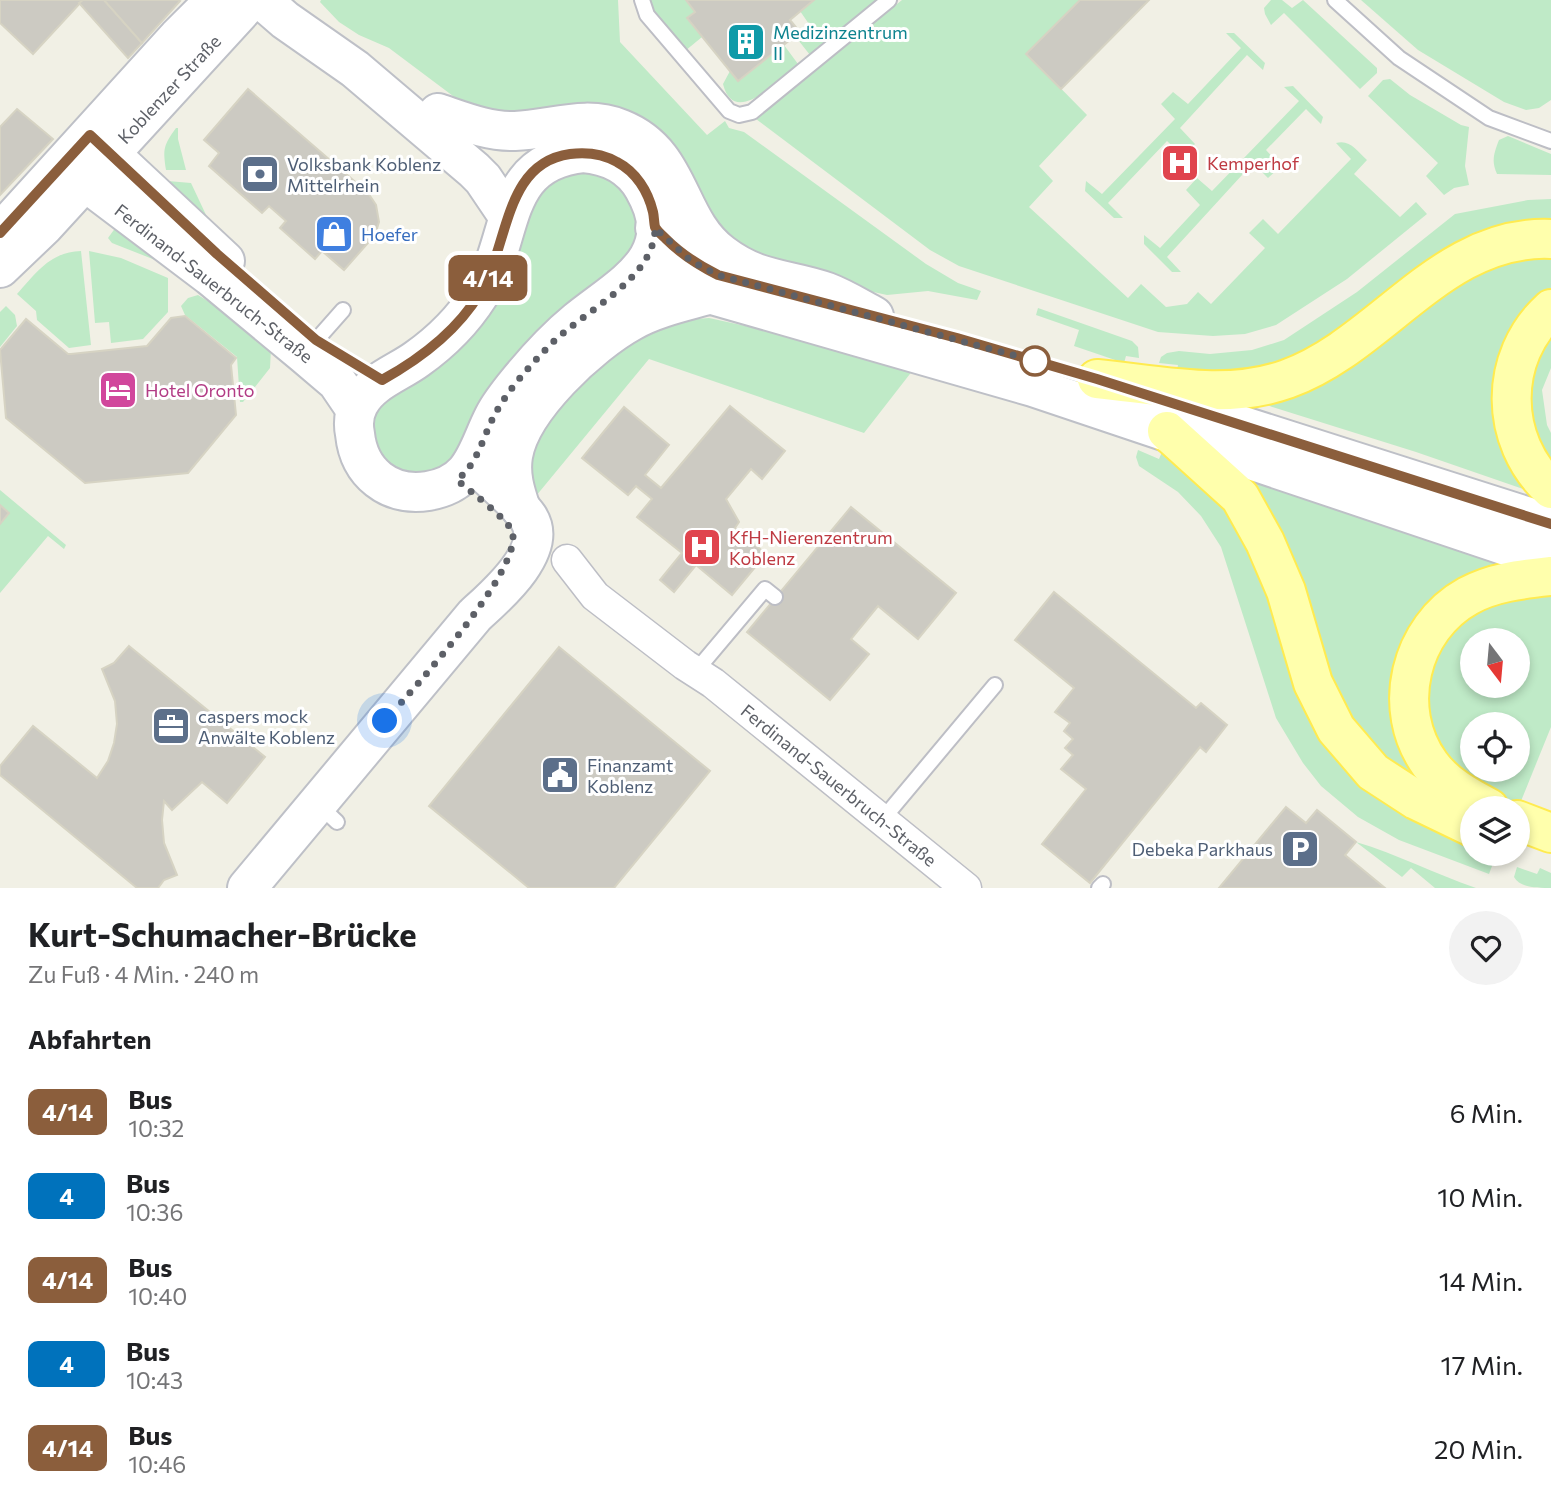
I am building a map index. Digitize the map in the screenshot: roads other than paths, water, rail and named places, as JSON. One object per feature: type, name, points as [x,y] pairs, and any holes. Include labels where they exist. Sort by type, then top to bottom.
[{"type":"main road","name":"Koblenzer Straße","points":[[0,233],[74,174],[100,144],[178,37],[215,0]]},
{"type":"main road","name":"Koblenzer Straße","points":[[100,144],[251,0]]},
{"type":"main road","points":[[262,0],[285,20],[355,69],[474,170],[508,216]]},
{"type":"main road","points":[[303,0],[337,33],[487,153],[509,161],[543,164],[567,155],[583,153],[607,157],[619,163],[635,176],[648,196],[655,228],[652,251],[632,279],[577,321],[534,363],[494,415],[465,472],[437,488],[416,492],[390,487],[377,481],[357,449],[354,426],[356,410],[368,391],[432,348],[480,295],[497,259],[508,216],[520,188],[543,164]]},
{"type":"main road","points":[[438,113],[503,131],[588,122],[620,129],[637,137],[664,163],[700,231],[721,254],[751,272],[825,291],[874,316]]},
{"type":"main road","name":"Ferdinand-Sauerbruch-Straße","points":[[100,144],[217,254],[310,347],[356,410]]},
{"type":"main road","name":"Koblenzer Straße","points":[[0,268],[44,226],[74,174]]},
{"type":"main road","name":"Ferdinand-Sauerbruch-Straße","points":[[74,174],[310,347],[382,380]]},
{"type":"main road","points":[[655,228],[691,261],[718,275],[1097,379],[1551,524]]},
{"type":"main road","points":[[1097,379],[1220,391],[1261,387],[1286,380],[1334,357],[1424,286],[1460,262],[1520,241],[1551,239]]},
{"type":"main road","points":[[632,279],[663,281],[967,366],[1551,561]]},
{"type":"main road","points":[[247,888],[327,812],[475,615],[498,578],[523,529],[512,477],[515,447],[524,426],[556,384],[599,344],[626,324],[656,311],[708,295]]},
{"type":"main road","points":[[1551,309],[1523,345],[1516,360],[1510,392],[1514,425],[1528,462],[1551,489]]},
{"type":"main road","points":[[1167,431],[1240,497],[1259,531],[1286,591],[1313,683],[1336,729],[1373,772],[1416,800],[1460,821]]},
{"type":"main road","name":"Ferdinand-Sauerbruch-Straße","points":[[465,472],[523,529]]},
{"type":"main road","points":[[1470,796],[1447,782],[1430,764],[1418,743],[1410,720],[1408,696],[1418,650],[1426,635],[1451,606],[1487,587],[1551,576]]},
{"type":"main road","points":[[1530,825],[1551,833]]},
{"type":"main road","points":[[1530,849],[1551,857]]},
{"type":"street","name":"Ferdinand-Sauerbruch-Straße","points":[[523,529],[567,560],[610,585],[680,642],[703,673],[966,888]]},
{"type":"lane","points":[[642,0],[647,15],[729,111],[739,115],[752,112],[889,0]]},
{"type":"lane","points":[[1335,0],[1399,58],[1489,118],[1551,141]]},
{"type":"lane","points":[[310,347],[343,310]]},
{"type":"lane","points":[[703,673],[765,589],[775,597]]},
{"type":"lane","points":[[882,820],[995,685]]},
{"type":"place","name":"Medizinzentrum II","points":[[746,42]]},
{"type":"place","name":"Kemperhof","points":[[1180,163]]},
{"type":"place","name":"Volksbank Koblenz Mittelrhein","points":[[260,174]]},
{"type":"place","name":"Hoefer","points":[[334,234]]},
{"type":"place","name":"Hotel Oronto","points":[[118,390]]},
{"type":"place","name":"KfH-Nierenzentrum Koblenz","points":[[702,547]]},
{"type":"place","name":"caspers mock Anwälte Koblenz","points":[[171,726]]},
{"type":"place","name":"Finanzamt Koblenz","points":[[560,775]]},
{"type":"place","name":"Debeka Parkhaus","points":[[1300,849]]}]
